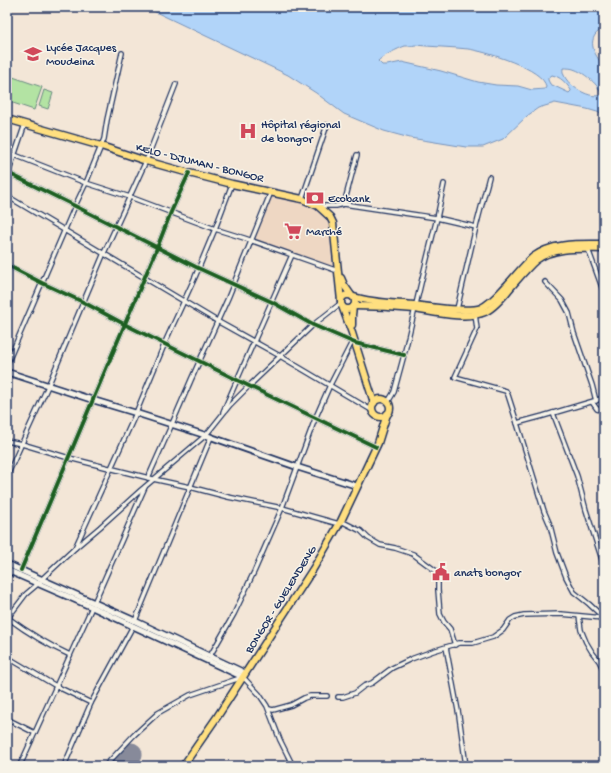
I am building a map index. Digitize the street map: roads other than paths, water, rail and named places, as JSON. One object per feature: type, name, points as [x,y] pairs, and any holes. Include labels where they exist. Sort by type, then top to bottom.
[{"type":"highway","name":"KELO - DJUMAN - BONGOR","points":[[7,119],[101,146],[146,161],[232,184],[302,199],[318,206],[330,217],[333,223],[342,303],[352,333]]},
{"type":"highway","points":[[604,244],[560,246],[540,252],[526,264],[498,295],[482,308],[474,310],[415,307],[354,306],[347,309],[342,303],[345,295],[372,301],[415,307],[456,315],[475,314],[484,312],[494,306],[529,267],[542,256],[560,250],[604,248]]},
{"type":"highway","name":"KELO - DJUMAN - BONGOR","points":[[338,271],[344,285],[352,296]]},
{"type":"highway","points":[[352,296],[355,300],[354,306]]},
{"type":"highway","name":"KELO - DJUMAN - BONGOR","points":[[354,306],[352,315],[353,343],[374,403]]},
{"type":"highway","points":[[369,387],[390,406],[388,414],[383,416],[375,413]]},
{"type":"highway","points":[[381,435],[373,406],[378,400],[385,401]]},
{"type":"highway","name":"BONGOR - GUELENDENG","points":[[183,766],[217,717],[306,580],[340,522],[376,447],[388,414]]},
{"type":"main road","points":[[7,564],[93,605],[210,656],[244,675]]},
{"type":"main road","points":[[7,570],[41,581]]},
{"type":"main road","points":[[134,623],[244,675]]},
{"type":"street","points":[[7,364],[104,139],[122,53]]},
{"type":"street","points":[[7,476],[48,386],[104,253],[146,161],[176,84]]},
{"type":"street","points":[[25,124],[8,175],[75,206],[233,285],[272,302],[313,325],[353,343],[404,354]]},
{"type":"street","points":[[302,199],[327,125]]},
{"type":"street","points":[[7,152],[86,183],[130,197],[215,229],[252,240],[338,271]]},
{"type":"street","points":[[344,204],[357,156]]},
{"type":"street","points":[[21,570],[171,212],[189,173]]},
{"type":"street","points":[[457,310],[489,177]]},
{"type":"street","points":[[74,549],[136,413],[215,229],[232,184]]},
{"type":"street","points":[[385,401],[394,392],[444,184]]},
{"type":"street","points":[[148,478],[233,285],[271,192]]},
{"type":"street","points":[[7,196],[217,321],[330,385],[375,413]]},
{"type":"street","points":[[318,206],[336,206],[344,204],[437,218],[476,227]]},
{"type":"street","points":[[588,249],[604,293]]},
{"type":"street","points":[[221,417],[292,255]]},
{"type":"street","points":[[7,264],[248,386],[376,447]]},
{"type":"street","points":[[545,282],[562,300],[569,313],[574,333],[592,386],[594,401],[597,408],[604,411]]},
{"type":"street","points":[[70,655],[50,646],[7,619],[26,594],[145,486],[206,436],[248,386],[313,325],[342,303]]},
{"type":"street","points":[[475,314],[477,329],[455,377],[506,391],[538,493],[550,525],[557,552],[570,585],[575,594],[589,604],[604,618]]},
{"type":"street","points":[[210,656],[245,592],[282,508],[315,418],[330,385],[353,343]]},
{"type":"street","points":[[7,372],[212,437],[297,467],[357,486]]},
{"type":"street","points":[[517,423],[604,398]]},
{"type":"street","points":[[553,413],[577,476],[604,566]]},
{"type":"street","points":[[64,766],[91,703],[134,623],[212,437]]},
{"type":"street","points":[[7,441],[148,478],[282,508],[353,526],[380,545],[413,554],[438,573],[440,614],[450,630],[455,644]]},
{"type":"street","points":[[19,766],[93,605],[145,486]]},
{"type":"street","points":[[338,697],[355,693],[397,665],[411,659],[455,644],[473,643],[493,637],[504,630],[510,620],[515,617],[561,614],[604,618]]},
{"type":"street","points":[[579,616],[581,630],[586,642],[604,671]]},
{"type":"street","points":[[446,647],[459,716],[466,766]]},
{"type":"street","points":[[7,657],[56,686],[91,703]]},
{"type":"street","points":[[105,766],[134,735],[158,713],[190,695],[244,675],[269,709],[280,740],[293,766]]},
{"type":"street","points":[[269,709],[273,710],[291,705],[310,696],[327,696]]},
{"type":"street","points":[[7,719],[35,733]]},
{"type":"water","points":[[145,7],[604,7],[604,28],[594,36],[593,46],[594,51],[604,66],[604,114],[555,103],[538,108],[527,116],[503,139],[483,147],[466,147],[410,138],[384,131],[344,114],[316,93],[288,75]],"holes":[[[415,45],[468,49],[487,53],[513,62],[536,74],[543,80],[546,87],[545,89],[532,90],[518,86],[496,85],[478,82],[441,71],[402,62],[382,65],[378,61],[402,47]],[[563,68],[574,69],[595,84],[601,95],[590,95],[576,89],[566,79],[563,73]],[[552,75],[558,77],[571,91],[569,93],[550,84],[548,78]]]},
{"type":"place","name":"Lycée Jacques Moudeina","points":[[33,54]]},
{"type":"place","name":"Hôpital régional de bongor","points":[[248,131]]},
{"type":"place","name":"Ecobank","points":[[315,198]]},
{"type":"place","name":"Marché","points":[[293,231]]},
{"type":"place","name":"anats bongor","points":[[441,572]]}]
